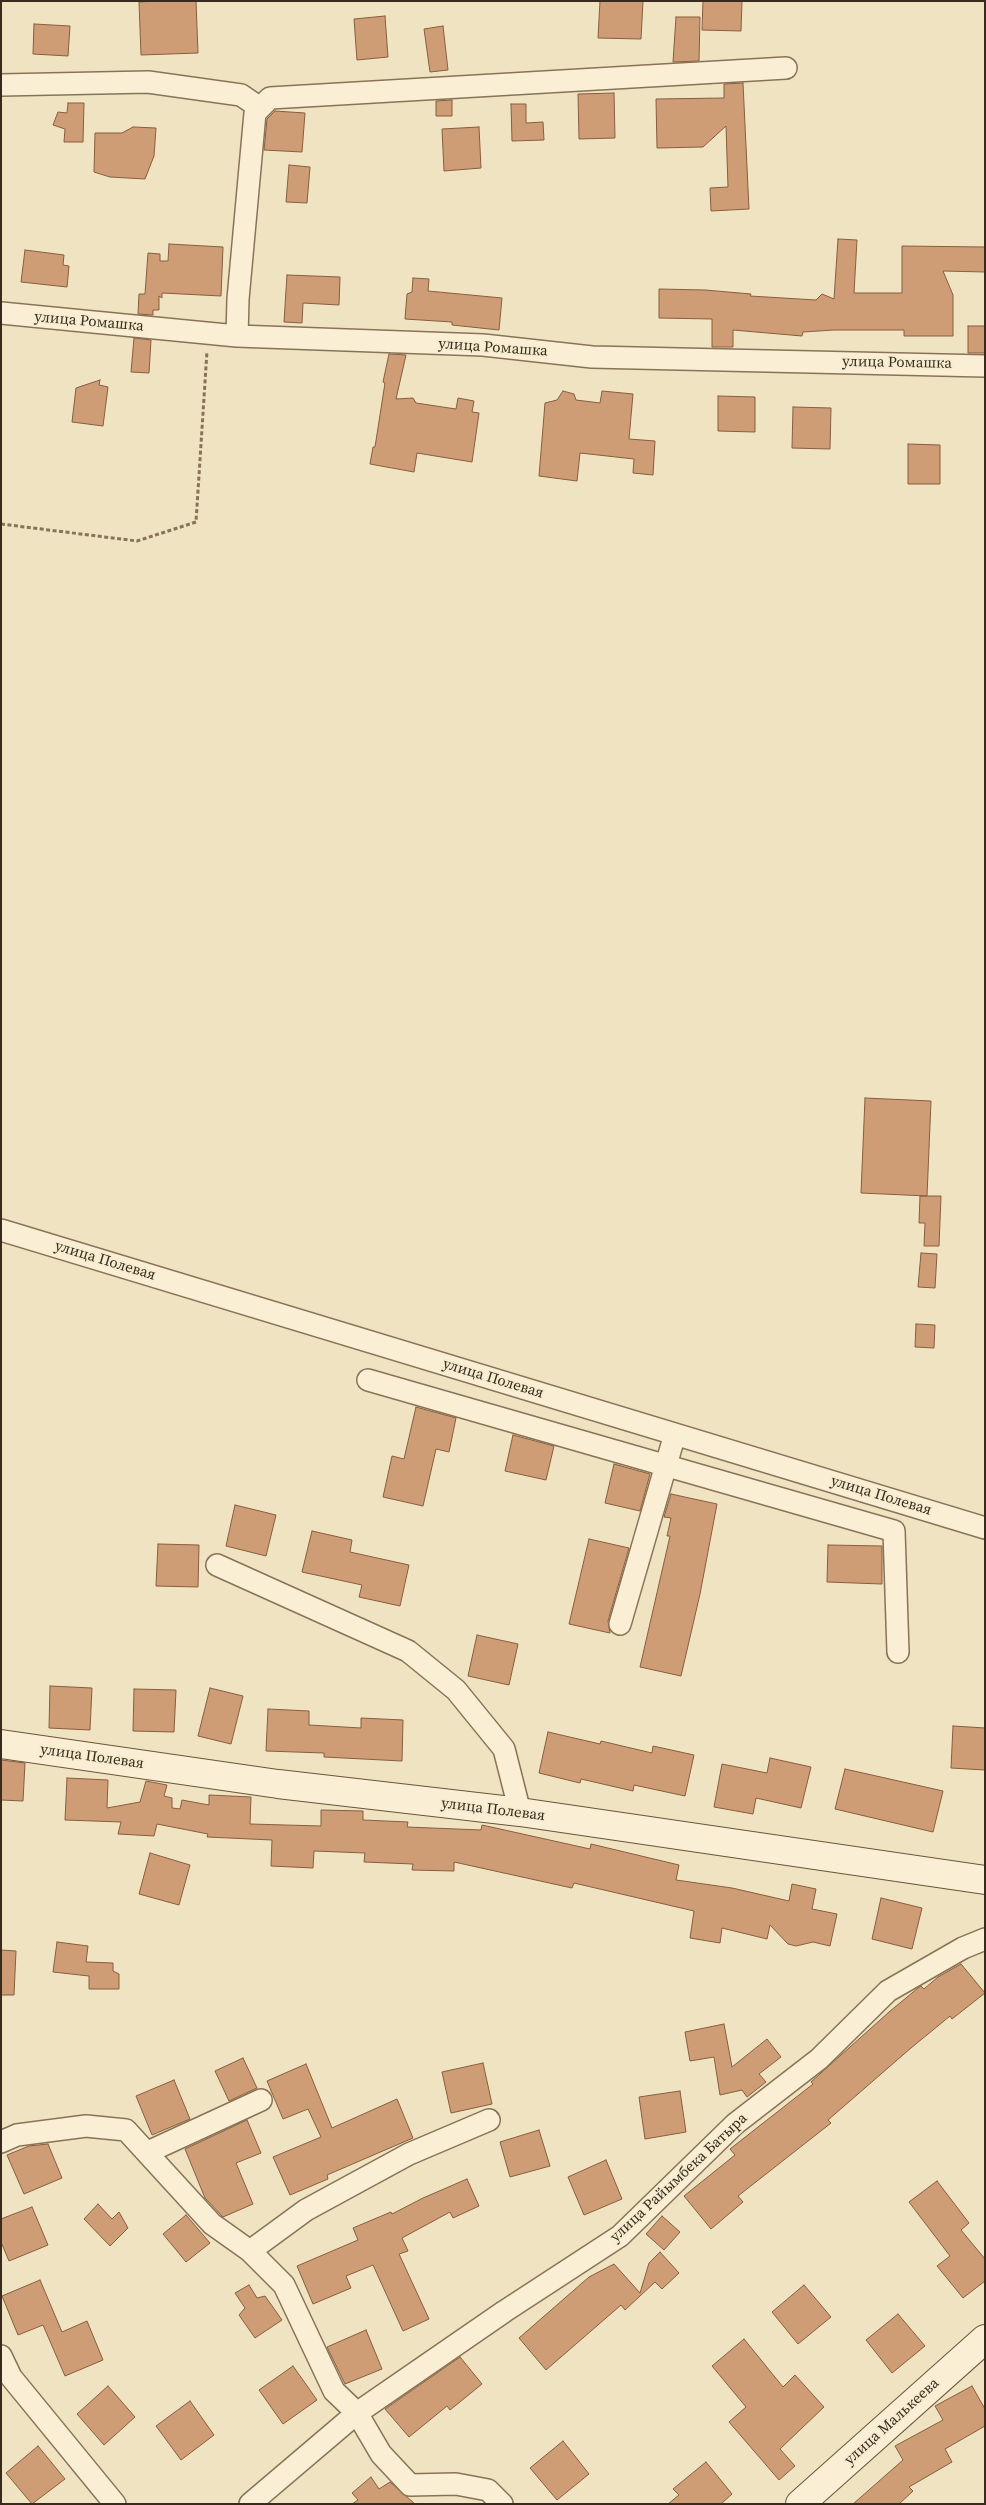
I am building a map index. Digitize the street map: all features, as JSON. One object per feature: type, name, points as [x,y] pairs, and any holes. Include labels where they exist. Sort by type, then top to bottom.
[{"type":"street","points":[[237,336],[238,299],[255,113],[270,98],[786,68]]},
{"type":"street","points":[[1,85],[148,82],[241,95],[260,108]]},
{"type":"street","name":"улица Ромашка","points":[[1,313],[237,336],[483,345],[592,356],[985,366]]},
{"type":"street","name":"улица Полевая","points":[[1,1230],[985,1528]]},
{"type":"street","points":[[368,1380],[894,1531],[898,1652]]},
{"type":"street","points":[[620,1624],[675,1434]]},
{"type":"street","points":[[217,1565],[408,1651],[456,1690],[504,1749],[520,1812]]},
{"type":"street","name":"улица Полевая","points":[[1,1744],[278,1784],[520,1812],[985,1880]]},
{"type":"street","name":"улица Райымбека Батыра","points":[[250,2504],[357,2413],[620,2236],[735,2124],[820,2059],[888,1991],[963,1948],[985,1939]]},
{"type":"street","points":[[148,2152],[260,2100]]},
{"type":"street","points":[[250,2251],[306,2210],[408,2154],[489,2120]]},
{"type":"street","points":[[1,2142],[17,2135],[86,2126],[126,2130],[212,2224],[250,2251],[284,2285],[334,2391],[357,2413],[381,2454],[410,2485],[456,2484],[488,2490],[502,2504]]},
{"type":"street","name":"улица Малькеева","points":[[800,2504],[985,2339]]},
{"type":"street","points":[[1,2356],[6,2380],[116,2504]]},
{"type":"path","points":[[1,524],[137,541],[196,522],[208,333]]},
{"type":"building","points":[[196,1],[198,53],[141,55],[139,2]]},
{"type":"building","points":[[600,1],[643,1],[641,39],[598,38]]},
{"type":"building","points":[[703,1],[742,1],[741,31],[702,30]]},
{"type":"building","points":[[385,16],[388,57],[357,60],[354,19]]},
{"type":"building","points":[[676,17],[700,17],[699,61],[673,62]]},
{"type":"building","points":[[34,24],[70,26],[68,56],[33,54]]},
{"type":"building","points":[[443,26],[448,70],[430,72],[424,29]]},
{"type":"building","points":[[743,83],[749,209],[711,211],[710,188],[728,187],[726,126],[703,147],[657,148],[656,99],[724,98],[724,84]]},
{"type":"building","points":[[614,93],[615,138],[579,139],[578,94]]},
{"type":"building","points":[[452,100],[452,116],[436,116],[436,101]]},
{"type":"building","points":[[68,103],[84,103],[83,142],[64,142],[65,129],[53,125],[58,112],[67,113]]},
{"type":"building","points":[[511,104],[526,104],[526,123],[543,122],[544,140],[512,141]]},
{"type":"building","points":[[275,111],[305,113],[302,152],[264,150],[267,119]]},
{"type":"building","points":[[133,127],[156,128],[154,156],[145,179],[110,177],[94,172],[95,133],[122,133]]},
{"type":"building","points":[[479,127],[481,168],[444,171],[442,129]]},
{"type":"building","points":[[289,165],[310,167],[307,203],[286,202]]},
{"type":"building","points":[[838,239],[857,240],[854,293],[902,293],[902,246],[985,247],[985,272],[943,271],[953,295],[953,336],[904,336],[904,330],[834,330],[803,332],[802,336],[733,330],[733,347],[712,347],[712,319],[659,318],[659,289],[705,290],[751,294],[750,296],[816,300],[822,294],[834,299]]},
{"type":"building","points":[[169,244],[223,247],[221,296],[162,293],[162,298],[159,296],[159,310],[153,310],[153,315],[138,314],[139,294],[145,294],[148,253],[160,254],[160,261],[168,261]]},
{"type":"building","points":[[25,250],[64,255],[63,265],[69,266],[67,287],[21,282]]},
{"type":"building","points":[[287,275],[340,277],[339,305],[303,303],[302,323],[284,322]]},
{"type":"building","points":[[413,278],[429,279],[428,291],[502,298],[499,330],[452,325],[452,322],[405,319],[407,294],[412,292]]},
{"type":"building","points":[[968,326],[985,326],[985,353],[968,353]]},
{"type":"building","points":[[134,338],[151,340],[149,373],[131,372]]},
{"type":"building","points":[[389,354],[406,355],[396,399],[413,398],[416,403],[456,409],[458,398],[474,401],[472,412],[479,413],[472,462],[417,453],[414,472],[370,464],[373,447],[375,447],[385,383],[383,382]]},
{"type":"building","points":[[100,380],[99,385],[108,387],[103,426],[72,422],[76,388]]},
{"type":"building","points":[[563,391],[574,394],[576,400],[600,403],[602,391],[633,394],[629,439],[655,441],[653,475],[633,473],[634,459],[580,453],[577,481],[539,476],[545,403],[557,400]]},
{"type":"building","points":[[718,396],[755,397],[755,432],[718,431]]},
{"type":"building","points":[[793,407],[831,408],[830,449],[792,448]]},
{"type":"building","points":[[908,444],[940,445],[940,484],[908,484]]},
{"type":"building","points":[[865,1098],[931,1101],[927,1196],[861,1193]]},
{"type":"building","points":[[920,1196],[941,1196],[939,1246],[924,1246],[925,1223],[919,1223]]},
{"type":"building","points":[[921,1253],[937,1254],[935,1288],[918,1287]]},
{"type":"building","points":[[916,1324],[935,1325],[934,1348],[915,1347]]},
{"type":"building","points":[[416,1407],[456,1418],[449,1452],[436,1449],[423,1506],[383,1497],[392,1456],[404,1459]]},
{"type":"building","points":[[513,1435],[554,1446],[546,1480],[505,1471]]},
{"type":"building","points":[[614,1464],[650,1474],[640,1511],[605,1503]]},
{"type":"building","points":[[671,1494],[717,1504],[700,1594],[681,1676],[640,1667],[670,1536],[667,1536],[671,1518],[664,1517]]},
{"type":"building","points":[[235,1505],[276,1515],[266,1556],[226,1546]]},
{"type":"building","points":[[312,1531],[352,1540],[350,1552],[409,1565],[400,1606],[359,1597],[362,1585],[302,1572]]},
{"type":"building","points":[[589,1539],[629,1548],[608,1621],[610,1633],[569,1624]]},
{"type":"building","points":[[158,1544],[199,1545],[198,1587],[156,1586]]},
{"type":"building","points":[[828,1545],[882,1546],[882,1584],[827,1582]]},
{"type":"building","points":[[477,1635],[518,1644],[509,1685],[468,1676]]},
{"type":"building","points":[[50,1686],[92,1688],[90,1730],[49,1728]]},
{"type":"building","points":[[210,1688],[243,1696],[231,1744],[198,1736]]},
{"type":"building","points":[[134,1689],[176,1690],[174,1732],[133,1731]]},
{"type":"building","points":[[268,1709],[309,1711],[309,1725],[361,1728],[361,1718],[403,1720],[402,1761],[324,1757],[324,1753],[266,1751]]},
{"type":"building","points":[[953,1726],[985,1728],[985,1770],[951,1768]]},
{"type":"building","points":[[548,1732],[600,1744],[601,1741],[652,1753],[653,1746],[694,1755],[685,1796],[634,1785],[633,1791],[581,1779],[580,1783],[539,1773]]},
{"type":"building","points":[[770,1758],[811,1767],[801,1808],[756,1798],[753,1814],[714,1807],[722,1764],[767,1773]]},
{"type":"building","points":[[1,1760],[25,1763],[23,1801],[1,1800]]},
{"type":"building","points":[[845,1769],[943,1791],[933,1832],[835,1809]]},
{"type":"building","points":[[67,1778],[108,1780],[107,1808],[140,1802],[146,1781],[167,1785],[164,1796],[172,1798],[172,1808],[180,1809],[182,1800],[209,1805],[209,1795],[251,1797],[250,1824],[321,1826],[321,1810],[363,1811],[363,1820],[408,1822],[407,1827],[481,1830],[482,1825],[590,1849],[591,1844],[679,1865],[676,1880],[732,1888],[789,1901],[792,1884],[816,1889],[812,1909],[837,1914],[830,1946],[813,1942],[796,1946],[788,1944],[770,1925],[767,1939],[722,1928],[720,1943],[690,1938],[694,1911],[574,1883],[572,1888],[454,1862],[454,1871],[412,1870],[413,1864],[364,1862],[365,1853],[314,1851],[313,1868],[271,1866],[272,1840],[207,1837],[208,1834],[157,1824],[154,1836],[118,1834],[121,1822],[65,1820]]},
{"type":"building","points":[[150,1853],[190,1865],[179,1905],[139,1894]]},
{"type":"building","points":[[881,1898],[922,1908],[912,1949],[872,1939]]},
{"type":"building","points":[[57,1942],[88,1946],[86,1962],[113,1963],[113,1971],[119,1974],[119,1989],[89,1989],[89,1976],[53,1972]]},
{"type":"building","points":[[1,1950],[16,1951],[14,1995],[1,1995]]},
{"type":"building","points":[[961,1964],[985,1993],[952,2019],[950,2016],[911,2048],[828,2120],[831,2123],[738,2196],[743,2202],[711,2229],[684,2196],[735,2155],[730,2149],[813,2084],[811,2082],[889,2012],[921,1986],[924,1989],[938,1977]]},
{"type":"building","points":[[724,2024],[732,2067],[767,2039],[781,2057],[759,2074],[766,2082],[747,2097],[742,2090],[720,2095],[714,2057],[690,2061],[685,2032]]},
{"type":"building","points":[[243,2058],[257,2088],[229,2101],[215,2071]]},
{"type":"building","points":[[483,2063],[492,2104],[451,2113],[442,2072]]},
{"type":"building","points":[[306,2064],[332,2128],[397,2099],[413,2138],[327,2175],[328,2179],[290,2195],[273,2157],[321,2137],[308,2109],[283,2119],[267,2081]]},
{"type":"building","points":[[174,2080],[190,2119],[152,2135],[136,2096]]},
{"type":"building","points":[[680,2091],[686,2132],[645,2139],[639,2097]]},
{"type":"building","points":[[247,2120],[261,2153],[236,2163],[253,2204],[223,2217],[205,2198],[185,2149]]},
{"type":"building","points":[[539,2130],[550,2166],[510,2177],[500,2142]]},
{"type":"building","points":[[48,2144],[62,2178],[24,2194],[7,2155],[29,2146]]},
{"type":"building","points":[[606,2160],[622,2199],[584,2215],[568,2177]]},
{"type":"building","points":[[467,2179],[479,2206],[453,2218],[450,2212],[402,2238],[408,2251],[399,2254],[429,2319],[403,2331],[373,2265],[346,2276],[351,2288],[313,2304],[297,2266],[358,2240],[353,2228],[391,2212],[392,2214]]},
{"type":"building","points":[[937,2181],[969,2223],[961,2230],[985,2259],[985,2281],[963,2298],[937,2266],[950,2256],[909,2202]]},
{"type":"building","points":[[98,2204],[112,2219],[119,2212],[128,2228],[110,2246],[84,2219]]},
{"type":"building","points":[[32,2207],[48,2245],[9,2261],[1,2242],[1,2219]]},
{"type":"building","points":[[186,2215],[210,2243],[186,2262],[163,2234]]},
{"type":"building","points":[[662,2216],[680,2232],[664,2250],[646,2234]]},
{"type":"building","points":[[660,2252],[679,2273],[662,2289],[655,2282],[625,2310],[621,2305],[546,2370],[519,2338],[589,2277],[614,2264],[640,2293],[649,2263]]},
{"type":"building","points":[[40,2280],[62,2332],[87,2321],[103,2360],[65,2376],[43,2325],[18,2335],[2,2296]]},
{"type":"building","points":[[249,2285],[257,2298],[265,2296],[282,2320],[255,2338],[239,2315],[245,2308],[235,2293]]},
{"type":"building","points":[[804,2285],[831,2317],[798,2344],[772,2312]]},
{"type":"building","points":[[898,2314],[925,2346],[892,2373],[866,2340]]},
{"type":"building","points":[[366,2330],[382,2369],[345,2384],[327,2347]]},
{"type":"building","points":[[744,2339],[783,2387],[795,2375],[824,2407],[780,2449],[795,2466],[779,2480],[729,2422],[746,2407],[712,2366]]},
{"type":"building","points":[[460,2357],[482,2384],[450,2410],[447,2406],[409,2437],[385,2409]]},
{"type":"building","points":[[293,2366],[317,2400],[283,2424],[259,2390]]},
{"type":"building","points":[[108,2386],[135,2417],[104,2445],[77,2414]]},
{"type":"building","points":[[972,2386],[985,2409],[985,2426],[945,2449],[952,2462],[909,2487],[913,2491],[899,2504],[853,2504],[903,2460],[895,2446],[943,2420],[935,2406]]},
{"type":"building","points":[[190,2401],[214,2435],[181,2460],[156,2426]]},
{"type":"building","points":[[563,2441],[589,2474],[557,2500],[530,2468]]},
{"type":"building","points":[[38,2446],[65,2479],[32,2504],[6,2473]]},
{"type":"building","points":[[706,2462],[732,2494],[721,2504],[668,2504],[679,2495],[673,2489]]},
{"type":"building","points":[[371,2477],[379,2489],[390,2482],[415,2504],[352,2504],[358,2500],[352,2493]]}]
